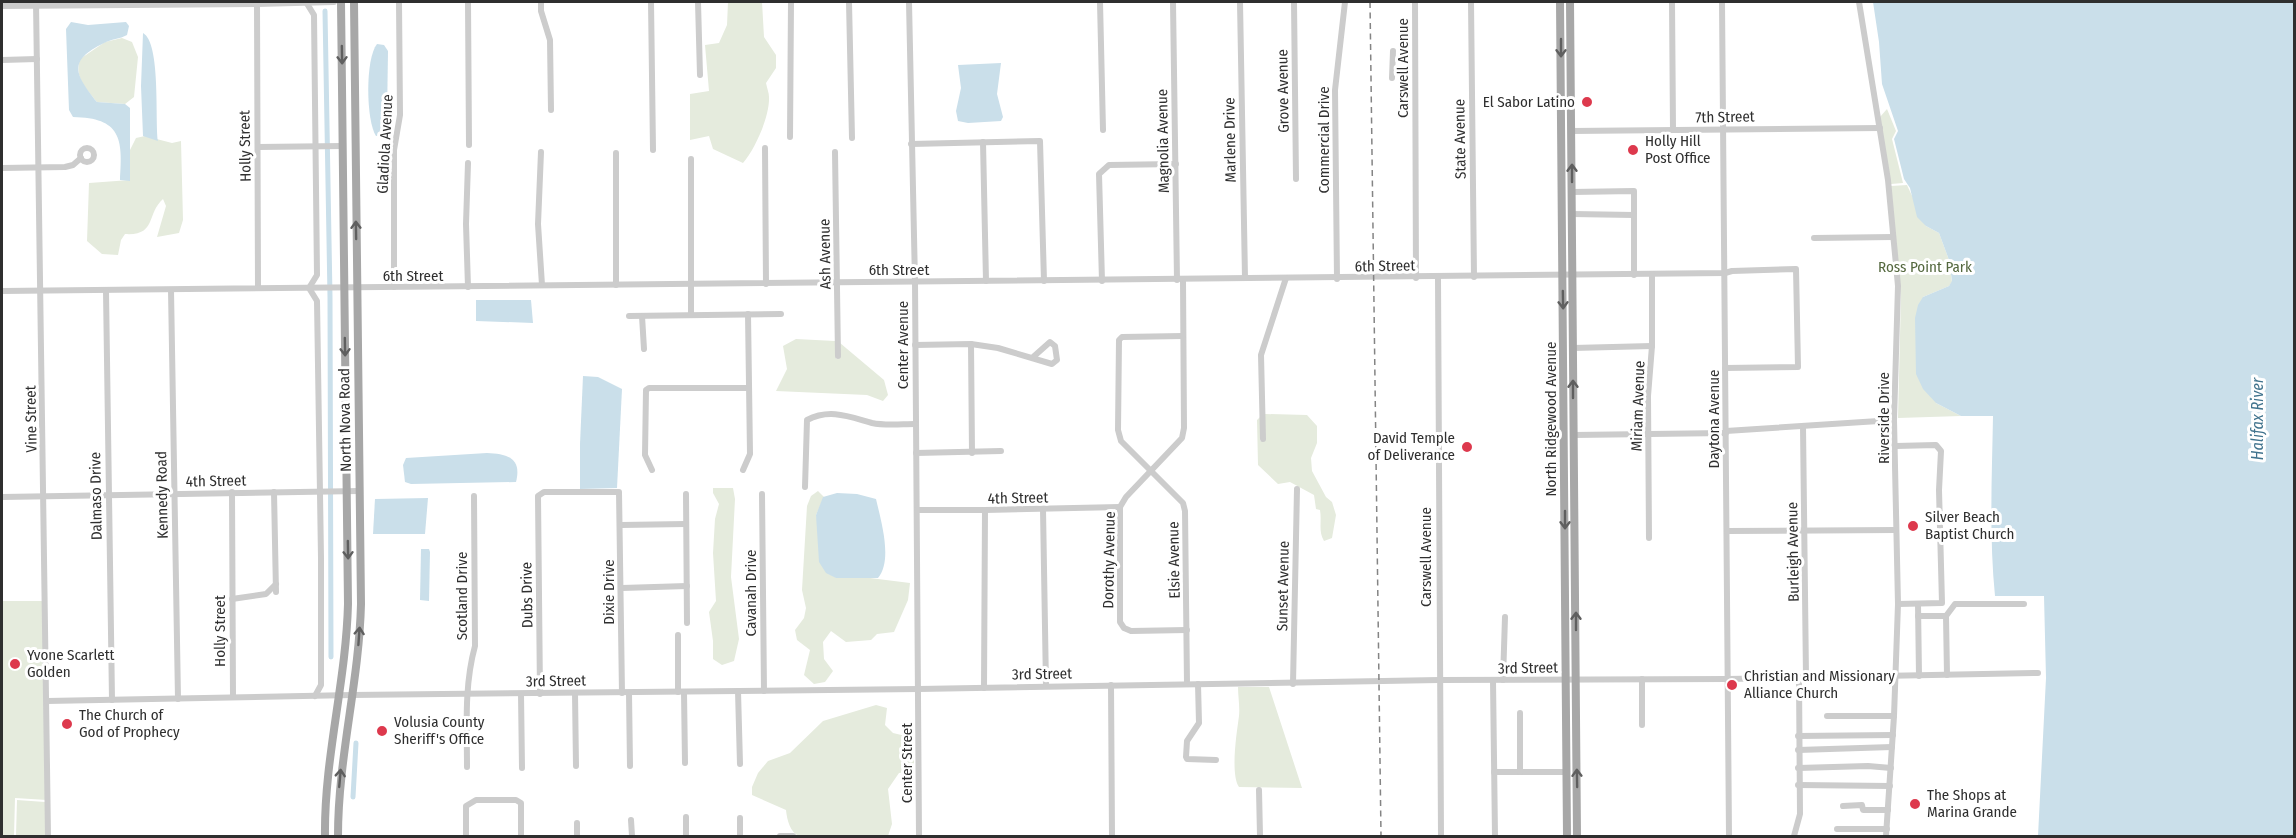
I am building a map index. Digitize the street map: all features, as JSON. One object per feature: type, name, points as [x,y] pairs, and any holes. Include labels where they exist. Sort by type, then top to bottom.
[{"type":"main road","name":"North Nova Road","points":[[325,837],[328,765],[348,621],[344,491],[341,2]]},
{"type":"main road","name":"North Nova Road","points":[[338,837],[340,775],[360,620],[354,2]]},
{"type":"main road","name":"North Ridgewood Avenue","points":[[1560,2],[1567,837]]},
{"type":"main road","name":"North Ridgewood Avenue","points":[[1570,2],[1577,837]]},
{"type":"main road","points":[[1561,116],[1571,131]]},
{"type":"main road","points":[[342,126],[355,140]]},
{"type":"main road","points":[[343,146],[356,159]]},
{"type":"main road","points":[[1564,419],[1574,435]]},
{"type":"main road","points":[[1564,436],[1574,447]]},
{"type":"street","points":[[306,2],[314,15],[317,275],[309,288],[317,301],[327,288],[317,275]]},
{"type":"street","points":[[314,15],[325,2]]},
{"type":"street","points":[[2,6],[36,3],[334,2]]},
{"type":"street","name":"Gladiola Avenue","points":[[394,287],[394,150],[400,115],[399,2]]},
{"type":"street","points":[[468,2],[469,145]]},
{"type":"street","points":[[541,2],[550,40],[550,110]]},
{"type":"street","points":[[651,2],[653,150]]},
{"type":"street","points":[[698,2],[700,75]]},
{"type":"street","points":[[790,137],[791,2]]},
{"type":"street","points":[[849,2],[852,138]]},
{"type":"street","name":"Center Avenue","points":[[909,2],[915,282],[919,690]]},
{"type":"street","points":[[1100,2],[1103,130]]},
{"type":"street","name":"Magnolia Avenue","points":[[1173,2],[1180,280]]},
{"type":"street","name":"Marlene Drive","points":[[1240,2],[1245,278]]},
{"type":"street","name":"Grove Avenue","points":[[1294,2],[1296,179]]},
{"type":"street","name":"Commercial Drive","points":[[1337,279],[1335,90],[1345,2]]},
{"type":"street","name":"Carswell Avenue","points":[[1414,2],[1416,278]]},
{"type":"street","name":"State Avenue","points":[[1471,2],[1474,277]]},
{"type":"street","points":[[1672,2],[1673,130]]},
{"type":"street","name":"Daytona Avenue","points":[[1722,2],[1729,837]]},
{"type":"street","name":"Riverside Drive","points":[[1859,2],[1888,180],[1898,286],[1894,420],[1898,604],[1886,837]]},
{"type":"street","name":"Vine Street","points":[[36,3],[48,837]]},
{"type":"street","name":"Holly Street","points":[[257,4],[258,288]]},
{"type":"street","points":[[1392,78],[1393,51]]},
{"type":"street","points":[[2,60],[37,59]]},
{"type":"street","name":"7th Street","points":[[1571,131],[1880,128]]},
{"type":"street","points":[[911,144],[1040,141],[1044,281]]},
{"type":"street","points":[[983,142],[986,281]]},
{"type":"street","points":[[258,147],[343,146]]},
{"type":"street","points":[[765,148],[766,284]]},
{"type":"street","points":[[541,152],[538,224],[542,285]]},
{"type":"street","name":"Ash Avenue","points":[[835,152],[838,356]]},
{"type":"street","points":[[616,153],[616,285]]},
{"type":"street","points":[[2,168],[73,165],[81,158]]},
{"type":"street","points":[[691,159],[691,315]]},
{"type":"street","points":[[468,163],[466,224],[468,287]]},
{"type":"street","points":[[1102,281],[1099,174],[1104,167],[1109,165],[1176,164]]},
{"type":"street","points":[[1572,192],[1634,191],[1634,274]]},
{"type":"street","points":[[1572,214],[1634,215]]},
{"type":"street","points":[[1814,238],[1893,237]]},
{"type":"street","name":"6th Street","points":[[2,291],[1438,278],[1725,273],[1796,269],[1798,367],[1725,368]]},
{"type":"street","name":"Miriam Avenue","points":[[1649,538],[1648,395],[1652,346],[1652,274]]},
{"type":"street","name":"Carswell Avenue","points":[[1438,278],[1441,837]]},
{"type":"street","points":[[1263,439],[1261,355],[1286,279]]},
{"type":"street","points":[[1180,280],[1183,336],[1184,428],[1182,438],[1152,471],[1121,441],[1118,430],[1119,340],[1122,337],[1183,336]]},
{"type":"street","name":"Kennedy Road","points":[[171,290],[178,699]]},
{"type":"street","name":"Dalmaso Drive","points":[[106,291],[112,700]]},
{"type":"street","name":"North Nova Road","points":[[317,301],[321,685]]},
{"type":"street","points":[[743,470],[750,454],[748,314]]},
{"type":"street","points":[[629,316],[781,314]]},
{"type":"street","points":[[642,316],[644,349]]},
{"type":"street","points":[[915,345],[971,344],[998,348],[1052,364],[1057,360],[1055,346],[1050,342],[1032,358]]},
{"type":"street","points":[[971,344],[972,453]]},
{"type":"street","points":[[1573,348],[1652,346]]},
{"type":"street","points":[[652,470],[645,455],[646,390],[649,388],[749,388]]},
{"type":"street","points":[[805,487],[807,420],[817,415],[851,415],[874,423],[915,424]]},
{"type":"street","points":[[1574,435],[1726,432],[1894,420]]},
{"type":"street","name":"Burleigh Avenue","points":[[1794,837],[1800,814],[1798,736],[1802,677],[1803,426]]},
{"type":"street","points":[[1896,446],[1936,445],[1941,452],[1939,490],[1942,603],[1898,604]]},
{"type":"street","points":[[916,453],[1001,451]]},
{"type":"street","name":"Dorothy Avenue","points":[[1152,471],[1126,497],[1120,507],[1120,622],[1124,628],[1131,631],[1186,630]]},
{"type":"street","name":"Elsie Avenue","points":[[1152,471],[1179,497],[1185,511],[1187,684]]},
{"type":"street","name":"Sunset Avenue","points":[[1293,684],[1297,489]]},
{"type":"street","name":"4th Street","points":[[2,497],[359,491]]},
{"type":"street","name":"Holly Street","points":[[232,492],[233,697]]},
{"type":"street","points":[[274,492],[276,592]]},
{"type":"street","name":"Dixie Drive","points":[[538,496],[544,492],[619,492],[625,693],[630,766]]},
{"type":"street","points":[[686,494],[687,623]]},
{"type":"street","name":"Cavanah Drive","points":[[762,494],[764,691]]},
{"type":"street","name":"Scotland Drive","points":[[467,767],[466,694],[470,662],[475,646],[474,496]]},
{"type":"street","name":"Dubs Drive","points":[[538,496],[540,694]]},
{"type":"street","name":"4th Street","points":[[916,510],[1120,507]]},
{"type":"street","points":[[1043,509],[1046,686]]},
{"type":"street","points":[[984,687],[985,510]]},
{"type":"street","points":[[621,525],[686,524]]},
{"type":"street","points":[[1727,531],[1896,530]]},
{"type":"street","points":[[232,599],[266,594],[276,584]]},
{"type":"street","points":[[622,588],[687,586]]},
{"type":"street","points":[[1918,604],[1919,676]]},
{"type":"street","points":[[1947,675],[1946,616],[1955,604],[2024,604]]},
{"type":"street","points":[[1918,616],[1946,616]]},
{"type":"street","points":[[1503,680],[1505,617]]},
{"type":"street","points":[[678,635],[685,763]]},
{"type":"street","name":"3rd Street","points":[[47,701],[352,694],[919,690],[1439,680],[1728,679],[2038,673]]},
{"type":"street","points":[[1642,679],[1642,725]]},
{"type":"street","points":[[1493,680],[1495,837]]},
{"type":"street","points":[[1198,684],[1200,723],[1187,741],[1186,757],[1187,759],[1216,760]]},
{"type":"street","points":[[315,696],[321,685],[329,696]]},
{"type":"street","points":[[1111,685],[1112,837]]},
{"type":"street","name":"Center Street","points":[[919,690],[919,837]]},
{"type":"street","points":[[738,691],[740,764]]},
{"type":"street","points":[[575,693],[576,766]]},
{"type":"street","points":[[521,694],[522,768]]},
{"type":"street","points":[[1520,713],[1520,772]]},
{"type":"street","points":[[1827,716],[1894,716]]},
{"type":"street","points":[[1798,736],[1893,735]]},
{"type":"street","points":[[1798,750],[1892,747]]},
{"type":"street","points":[[1798,768],[1868,766],[1891,768]]},
{"type":"street","points":[[1494,772],[1567,772]]},
{"type":"street","points":[[1798,785],[1890,786]]},
{"type":"street","points":[[1259,790],[1260,837]]},
{"type":"street","points":[[466,837],[466,806],[476,800],[516,800],[521,803],[521,837]]},
{"type":"street","points":[[1844,806],[1862,806],[1863,810],[1888,810]]},
{"type":"street","points":[[686,817],[686,837]]},
{"type":"street","points":[[740,818],[740,837]]},
{"type":"street","points":[[631,820],[632,837]]},
{"type":"street","points":[[577,823],[577,837]]},
{"type":"street","points":[[1837,829],[1887,829]]},
{"type":"street","points":[[780,834],[793,837]]},
{"type":"green space","points":[[728,2],[762,2],[764,37],[776,55],[776,68],[766,83],[769,105],[764,123],[757,141],[743,163],[713,149],[709,136],[690,140],[690,94],[709,91],[705,45],[719,43],[727,25]]},
{"type":"green space","points":[[122,38],[132,42],[138,57],[134,97],[125,104],[97,102],[80,77],[80,59],[105,42]]},
{"type":"green space","points":[[1887,109],[1896,131],[1892,139],[1903,183],[1891,184],[1880,117]]},
{"type":"green space","points":[[145,136],[172,143],[181,141],[183,220],[179,233],[157,237],[166,206],[163,199],[154,211],[147,228],[135,234],[125,234],[121,240],[118,255],[102,254],[87,241],[89,183],[130,180],[130,150],[136,138]]},
{"type":"green space","name":"Ross Point Park","points":[[1907,185],[1926,226],[1939,233],[1949,260],[1952,282],[1949,286],[1923,297],[1936,403],[1961,416],[1898,418],[1901,295],[1891,186]]},
{"type":"green space","points":[[796,339],[835,341],[836,359],[840,358],[840,343],[884,380],[888,395],[883,401],[867,395],[776,391],[787,369],[783,346]]},
{"type":"green space","points":[[1265,414],[1307,415],[1317,426],[1317,443],[1311,458],[1312,471],[1326,497],[1332,502],[1336,515],[1332,538],[1324,541],[1322,537],[1320,510],[1316,509],[1314,495],[1290,482],[1278,484],[1258,465],[1257,420],[1260,417],[1260,441],[1265,441]]},
{"type":"green space","points":[[713,488],[733,488],[735,499],[731,577],[739,639],[734,661],[722,665],[713,659],[709,612],[716,601],[713,553],[715,519],[719,504]]},
{"type":"green space","points":[[818,491],[824,497],[816,515],[836,578],[862,577],[910,583],[908,600],[894,632],[877,634],[871,640],[846,642],[831,631],[823,642],[824,659],[833,671],[825,682],[814,684],[804,675],[810,650],[797,640],[795,630],[804,618],[806,608],[802,590],[807,506],[811,496]]},
{"type":"green space","points":[[2,601],[46,601],[47,800],[15,798],[14,836],[2,836]]},
{"type":"green space","points":[[1238,687],[1269,687],[1302,788],[1239,787],[1235,773],[1239,713]]},
{"type":"green space","points":[[876,705],[887,708],[885,725],[893,733],[914,738],[914,771],[899,773],[888,789],[892,824],[888,836],[799,836],[791,829],[786,810],[752,795],[752,787],[758,773],[768,761],[790,753],[823,721]]},
{"type":"green space","points":[[17,800],[45,802],[45,836],[16,836]]},
{"type":"water","name":"Halifax River","points":[[1873,2],[2294,2],[2294,836],[2038,836],[2046,678],[2044,596],[1995,596],[1991,528],[1993,416],[1961,416],[1936,403],[1923,389],[1916,374],[1915,318],[1918,305],[1923,297],[1949,286],[1952,281],[1949,260],[1939,233],[1926,226],[1917,217],[1910,188],[1904,179],[1894,139],[1898,131],[1882,84]]},
{"type":"water","points":[[71,22],[88,25],[126,22],[129,26],[127,35],[107,42],[84,56],[78,69],[84,84],[97,102],[125,104],[130,108],[130,181],[120,180],[119,142],[110,126],[89,118],[73,117],[69,110],[66,29]]},
{"type":"water","points":[[143,33],[149,40],[153,51],[158,141],[143,136],[141,86]]},
{"type":"water","points":[[377,44],[384,45],[388,51],[387,117],[383,135],[376,136],[370,117],[368,90],[370,63]]},
{"type":"water","points":[[1001,63],[997,94],[1003,117],[1001,121],[968,123],[958,121],[956,111],[961,88],[958,65]]},
{"type":"water","points":[[476,300],[531,300],[533,323],[476,321]]},
{"type":"water","points":[[583,376],[598,377],[622,389],[617,488],[580,489]]},
{"type":"water","points":[[487,453],[512,459],[517,467],[516,482],[411,484],[405,482],[403,465],[406,458]]},
{"type":"water","points":[[837,493],[857,494],[876,499],[885,551],[885,561],[878,578],[836,578],[826,573],[819,562],[816,515],[823,497]]},
{"type":"water","points":[[428,498],[425,534],[373,534],[375,499]]},
{"type":"water","points":[[421,549],[429,549],[430,552],[429,601],[420,600]]},
{"type":"waterway","points":[[325,11],[330,297],[331,657]]},
{"type":"waterway","points":[[353,797],[356,743]]},
{"type":"railway","points":[[1370,2],[1381,836]]},
{"type":"place","name":"El Sabor Latino","points":[[1587,102]]},
{"type":"place","name":"Holly Hill Post Office","points":[[1633,150]]},
{"type":"place","name":"David Temple of Deliverance","points":[[1467,447]]},
{"type":"place","name":"Silver Beach Baptist Church","points":[[1913,526]]},
{"type":"place","name":"Yvone Scarlett Golden","points":[[15,664]]},
{"type":"place","name":"Christian and Missionary Alliance Church","points":[[1732,685]]},
{"type":"place","name":"The Church of God of Prophecy","points":[[67,724]]},
{"type":"place","name":"Volusia County Sheriff's Office","points":[[382,731]]},
{"type":"place","name":"The Shops at Marina Grande","points":[[1915,804]]}]
